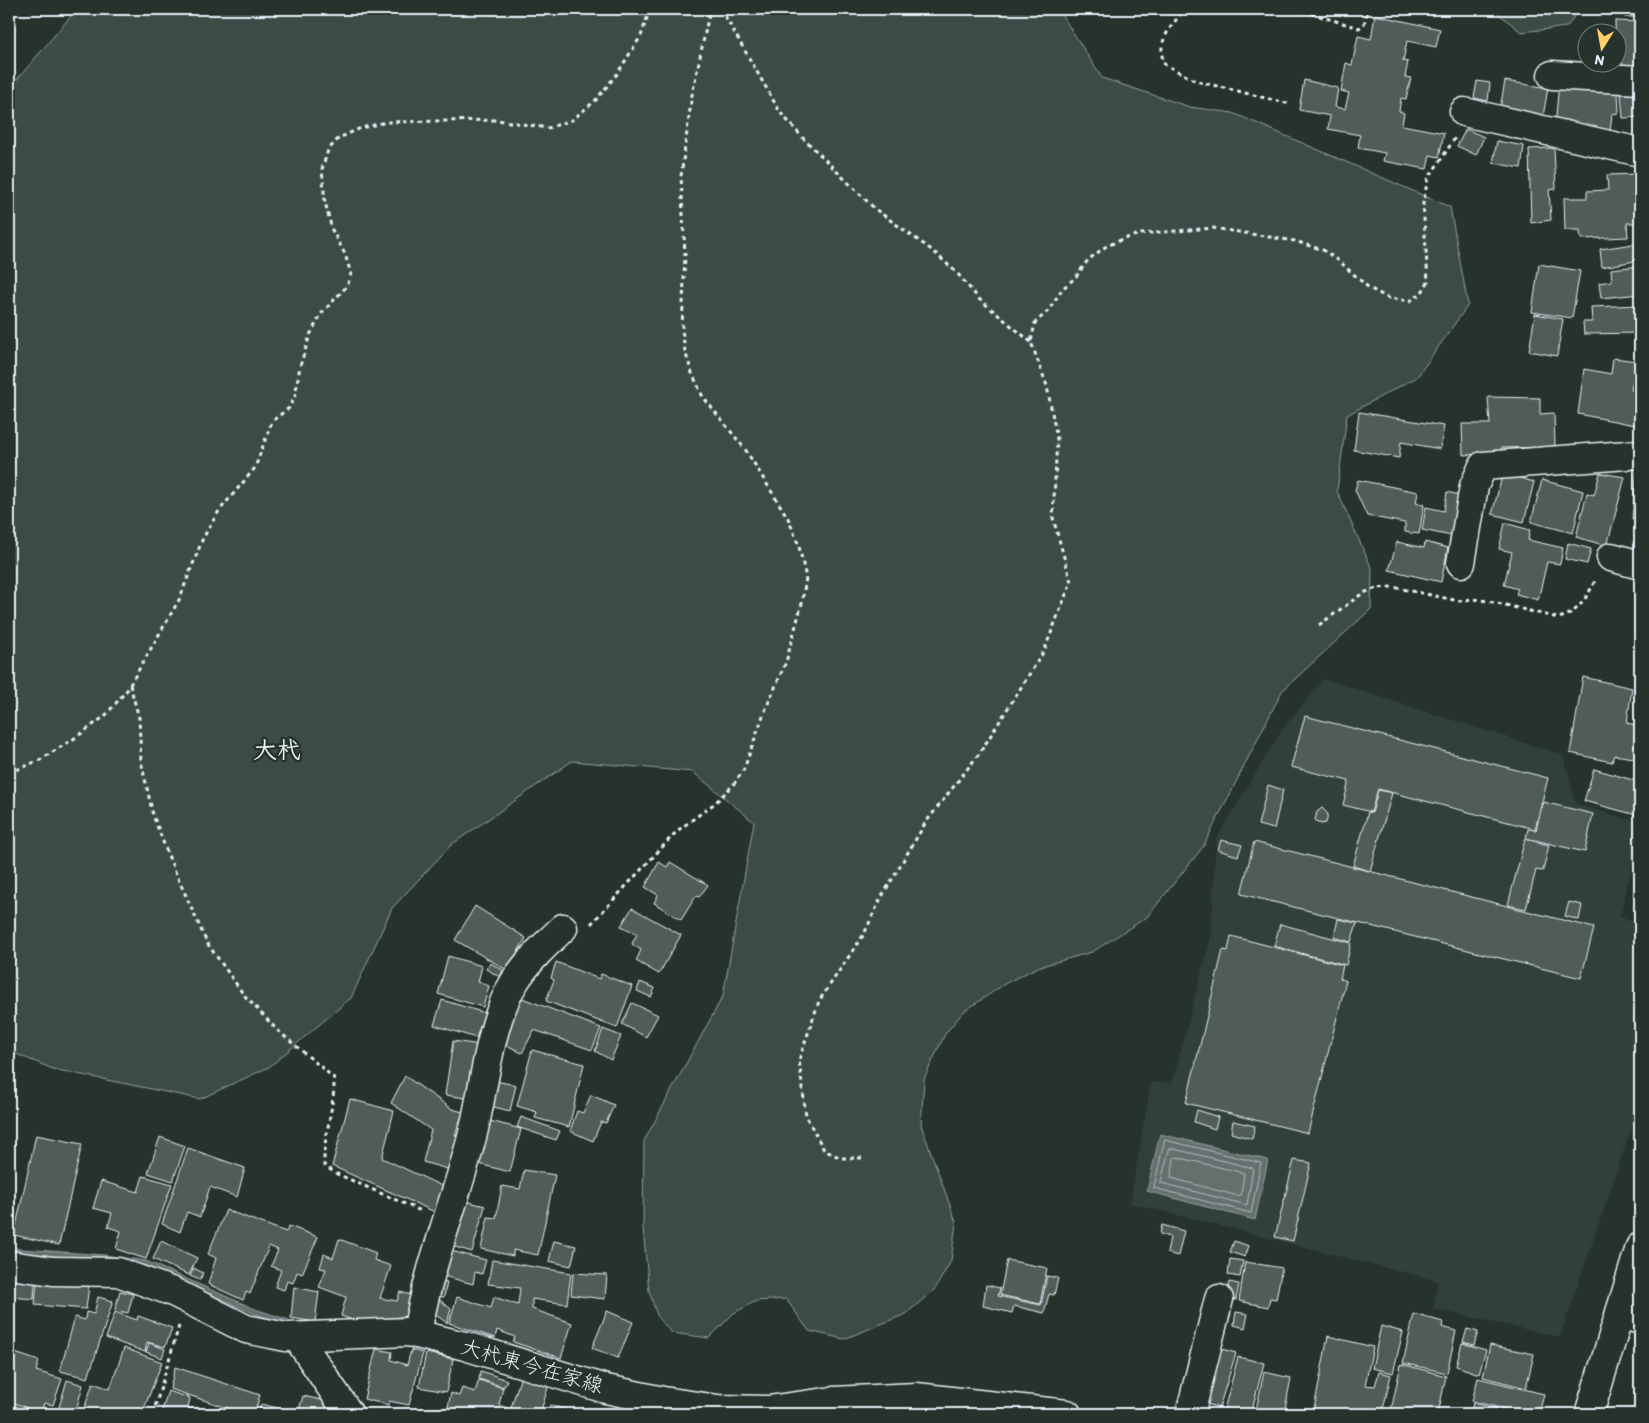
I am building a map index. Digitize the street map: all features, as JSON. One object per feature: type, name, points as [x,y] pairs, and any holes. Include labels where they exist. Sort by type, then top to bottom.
[{"type":"street","points":[[1552,75],[1640,80]]},
{"type":"street","points":[[1464,112],[1640,152]]},
{"type":"street","points":[[1461,563],[1474,486],[1483,466],[1640,454]]},
{"type":"street","points":[[1611,557],[1640,565]]},
{"type":"street","points":[[416,1334],[446,1222],[472,1138],[498,1019],[515,982],[544,946],[563,928]]},
{"type":"street","points":[[1589,1414],[1630,1316],[1640,1246]]},
{"type":"street","name":"大杙東今在家線","points":[[9,1265],[53,1271],[118,1272],[187,1299],[246,1329],[286,1337],[408,1332],[606,1389],[663,1401],[718,1409],[768,1410],[833,1401],[916,1397],[1067,1414]]},
{"type":"street","points":[[1190,1414],[1219,1299]]},
{"type":"street","points":[[297,1337],[349,1414]]},
{"type":"path","points":[[9,773],[40,760],[78,736],[105,716],[130,685],[179,600],[203,538],[219,510],[255,468],[272,421],[289,408],[295,396],[300,366],[310,335],[321,314],[347,286],[351,274],[345,254],[332,230],[325,202],[322,169],[328,150],[339,138],[361,128],[388,122],[497,120],[548,128],[572,120],[595,101],[617,74],[641,36],[650,9]]},
{"type":"path","points":[[563,928],[591,924],[677,831],[715,803],[734,784],[744,770],[764,713],[786,662],[802,603],[806,578],[799,546],[788,518],[745,450],[704,397],[692,373],[685,351],[682,329],[685,254],[681,176],[692,95],[710,9]]},
{"type":"path","points":[[721,9],[780,112],[803,138],[875,208],[933,251],[957,273],[979,298],[1031,342],[1053,411],[1057,439],[1053,518],[1071,582],[1044,651],[979,754],[926,822],[880,898],[864,934],[819,1000],[799,1060],[806,1116],[824,1150],[841,1158],[862,1158]]},
{"type":"path","points":[[1177,9],[1182,12]]},
{"type":"path","points":[[1196,9],[1184,9],[1166,33],[1160,53],[1164,64],[1196,81],[1290,104]]},
{"type":"path","points":[[1296,9],[1359,28],[1364,24],[1368,9]]},
{"type":"path","points":[[1414,9],[1444,13]]},
{"type":"path","points":[[1031,342],[1036,323],[1049,310],[1062,289],[1075,278],[1088,260],[1105,247],[1122,239],[1140,234],[1213,228],[1295,241],[1322,250],[1339,261],[1369,288],[1388,298],[1410,301],[1421,294],[1428,282],[1423,203],[1428,179],[1453,142],[1464,112]]},
{"type":"path","points":[[1319,625],[1363,593],[1377,588],[1393,587],[1459,601],[1471,599],[1489,601],[1558,618],[1568,616],[1580,604],[1605,560],[1611,557]]},
{"type":"path","points":[[130,685],[138,718],[141,761],[152,815],[207,943],[244,995],[277,1030],[334,1078],[335,1099],[324,1154],[324,1165],[335,1173],[446,1222]]},
{"type":"path","points":[[153,1414],[187,1299]]},
{"type":"shaded area","points":[[77,9],[1058,9],[1102,78],[1190,107],[1233,113],[1450,207],[1468,305],[1417,377],[1347,415],[1337,491],[1372,569],[1371,609],[1282,691],[1203,847],[1147,917],[1092,952],[1038,967],[1006,983],[963,1012],[945,1034],[924,1079],[921,1125],[956,1222],[951,1261],[935,1289],[906,1314],[844,1339],[809,1331],[786,1299],[756,1301],[734,1313],[709,1338],[672,1333],[658,1318],[649,1291],[643,1228],[644,1141],[723,996],[754,822],[693,772],[572,761],[451,845],[392,908],[351,998],[269,1067],[200,1099],[53,1069],[9,1051],[9,89]]},
{"type":"shaded area","points":[[1493,9],[1579,9],[1567,27],[1521,32]]},
{"type":"shaded area","points":[[1324,679],[1563,755],[1576,804],[1640,823],[1640,833],[1620,917],[1640,923],[1640,1103],[1560,1337],[1433,1309],[1438,1281],[1130,1203],[1151,1082],[1172,1083],[1211,938],[1216,839],[1281,731]]},
{"type":"water","points":[[1160,1134],[1268,1160],[1255,1220],[1147,1191]]},
{"type":"water","points":[[9,1248],[104,1255],[146,1261],[255,1309],[289,1320],[286,1325],[253,1313],[144,1265],[104,1259],[9,1253]]},
{"type":"building","points":[[1625,9],[1640,9],[1640,17],[1625,17]]},
{"type":"building","points":[[1375,15],[1440,29],[1436,47],[1407,41],[1403,61],[1408,62],[1405,77],[1411,78],[1406,99],[1401,98],[1399,111],[1404,113],[1402,125],[1444,133],[1439,157],[1430,155],[1427,169],[1383,161],[1385,153],[1358,148],[1360,135],[1328,129],[1330,116],[1299,110],[1304,80],[1338,88],[1335,107],[1345,109],[1349,93],[1341,91],[1346,63],[1352,65],[1358,36],[1371,39]]},
{"type":"building","points":[[1615,21],[1640,22],[1640,69],[1626,68],[1626,22]]},
{"type":"building","points":[[1477,81],[1490,83],[1488,101],[1474,98]]},
{"type":"building","points":[[1505,81],[1548,88],[1542,122],[1499,114]]},
{"type":"building","points":[[1559,83],[1597,86],[1598,92],[1618,93],[1619,113],[1612,114],[1610,131],[1555,126]]},
{"type":"building","points":[[1621,94],[1640,95],[1640,117],[1623,118]]},
{"type":"building","points":[[1466,129],[1484,137],[1476,155],[1457,146]]},
{"type":"building","points":[[1497,141],[1524,146],[1521,168],[1493,163]]},
{"type":"building","points":[[1554,148],[1556,189],[1549,190],[1551,220],[1531,223],[1529,149]]},
{"type":"building","points":[[1639,174],[1640,223],[1627,223],[1628,237],[1581,239],[1580,230],[1565,230],[1564,198],[1587,198],[1587,191],[1608,190],[1607,175]]},
{"type":"building","points":[[1640,243],[1640,260],[1602,267],[1600,249]]},
{"type":"building","points":[[1539,264],[1580,271],[1572,318],[1532,312]]},
{"type":"building","points":[[1640,266],[1640,294],[1601,298],[1599,283],[1612,281],[1611,269]]},
{"type":"building","points":[[1640,305],[1640,333],[1584,334],[1583,322],[1592,322],[1591,307]]},
{"type":"building","points":[[1535,314],[1563,319],[1557,356],[1529,351]]},
{"type":"building","points":[[1613,358],[1637,361],[1631,390],[1640,391],[1640,426],[1578,414],[1584,369],[1611,374]]},
{"type":"building","points":[[1488,397],[1540,398],[1540,414],[1554,413],[1555,447],[1501,448],[1501,453],[1463,455],[1462,424],[1490,424]]},
{"type":"building","points":[[1359,412],[1444,426],[1440,449],[1401,442],[1399,458],[1354,450]]},
{"type":"building","points":[[1637,467],[1640,467],[1640,520],[1632,519]]},
{"type":"building","points":[[1503,473],[1534,482],[1524,522],[1492,514]]},
{"type":"building","points":[[1600,473],[1625,477],[1607,546],[1576,537],[1587,493],[1594,495]]},
{"type":"building","points":[[1358,480],[1418,492],[1416,503],[1424,505],[1419,534],[1405,532],[1405,523],[1367,516],[1355,490]]},
{"type":"building","points":[[1542,480],[1583,491],[1573,533],[1531,522]]},
{"type":"building","points":[[1447,492],[1459,495],[1457,502],[1463,504],[1457,537],[1422,530],[1426,507],[1444,511]]},
{"type":"building","points":[[1505,523],[1530,530],[1528,540],[1563,548],[1560,564],[1547,562],[1538,600],[1516,594],[1518,589],[1504,585],[1512,552],[1499,549]]},
{"type":"building","points":[[1397,542],[1424,548],[1425,542],[1448,548],[1441,582],[1389,570]]},
{"type":"building","points":[[1568,543],[1591,549],[1587,564],[1565,559]]},
{"type":"building","points":[[1640,576],[1640,601],[1635,599]]},
{"type":"building","points":[[1583,677],[1632,688],[1627,723],[1640,726],[1640,759],[1614,755],[1612,762],[1570,753]]},
{"type":"building","points":[[1305,716],[1548,778],[1535,829],[1378,789],[1371,812],[1343,805],[1349,781],[1291,767]]},
{"type":"building","points":[[1594,769],[1640,782],[1640,816],[1584,801]]},
{"type":"building","points":[[1268,785],[1283,790],[1274,829],[1258,825]]},
{"type":"building","points":[[1378,790],[1392,793],[1370,871],[1353,866],[1368,812],[1372,813]]},
{"type":"building","points":[[1543,802],[1593,814],[1585,852],[1526,838],[1528,829],[1536,830]]},
{"type":"building","points":[[1322,808],[1328,814],[1326,823],[1321,824],[1315,820],[1317,812]]},
{"type":"building","points":[[1525,839],[1549,845],[1543,871],[1536,870],[1526,909],[1508,905]]},
{"type":"building","points":[[1221,840],[1242,845],[1238,856],[1218,850]]},
{"type":"building","points":[[1254,842],[1594,928],[1581,978],[1241,894]]},
{"type":"building","points":[[659,862],[667,867],[670,862],[708,885],[699,897],[696,896],[681,920],[654,903],[658,895],[645,887]]},
{"type":"building","points":[[1569,902],[1582,905],[1579,920],[1565,916]]},
{"type":"building","points":[[475,906],[526,938],[507,970],[455,940]]},
{"type":"building","points":[[632,908],[681,935],[659,974],[636,961],[641,950],[632,944],[637,934],[621,926]]},
{"type":"building","points":[[1338,919],[1357,923],[1351,942],[1334,937]]},
{"type":"building","points":[[1280,924],[1351,943],[1346,965],[1274,946]]},
{"type":"building","points":[[1231,936],[1343,965],[1340,979],[1346,981],[1308,1133],[1186,1103],[1223,950],[1228,951]]},
{"type":"building","points":[[448,956],[482,966],[478,982],[489,986],[483,1007],[438,994]]},
{"type":"building","points":[[556,962],[599,979],[601,974],[632,986],[617,1028],[546,1001],[554,980],[551,978]]},
{"type":"building","points":[[490,963],[503,970],[500,977],[486,969]]},
{"type":"building","points":[[640,982],[655,988],[651,997],[637,991]]},
{"type":"building","points":[[522,998],[601,1028],[592,1050],[534,1030],[522,1053],[501,1042]]},
{"type":"building","points":[[442,1000],[485,1013],[476,1038],[434,1025]]},
{"type":"building","points":[[632,1003],[658,1015],[646,1037],[622,1024]]},
{"type":"building","points":[[603,1029],[621,1036],[611,1060],[595,1051]]},
{"type":"building","points":[[453,1041],[480,1045],[472,1099],[445,1095]]},
{"type":"building","points":[[532,1050],[584,1064],[569,1127],[535,1118],[537,1112],[517,1106]]},
{"type":"building","points":[[405,1076],[452,1109],[463,1112],[455,1135],[464,1136],[451,1170],[423,1162],[431,1130],[391,1103]]},
{"type":"building","points":[[495,1081],[516,1085],[510,1111],[490,1106]]},
{"type":"building","points":[[591,1095],[614,1105],[606,1123],[601,1122],[593,1141],[570,1131],[577,1111],[583,1113]]},
{"type":"building","points":[[350,1099],[394,1111],[382,1158],[446,1188],[435,1212],[332,1166]]},
{"type":"building","points":[[1197,1110],[1218,1117],[1215,1129],[1194,1122]]},
{"type":"building","points":[[521,1117],[560,1131],[556,1140],[517,1127]]},
{"type":"building","points":[[486,1120],[521,1129],[510,1172],[475,1163]]},
{"type":"building","points":[[1233,1121],[1255,1126],[1252,1139],[1231,1133]]},
{"type":"building","points":[[36,1135],[82,1144],[59,1245],[14,1235]]},
{"type":"building","points":[[160,1137],[185,1146],[173,1181],[148,1173]]},
{"type":"building","points":[[188,1148],[245,1168],[237,1197],[210,1187],[200,1217],[187,1212],[180,1232],[162,1224]]},
{"type":"building","points":[[1294,1160],[1311,1163],[1293,1241],[1275,1237]]},
{"type":"building","points":[[524,1170],[555,1175],[538,1255],[513,1250],[513,1256],[481,1249],[488,1217],[496,1218],[502,1186],[520,1189]]},
{"type":"building","points":[[143,1176],[172,1184],[146,1259],[116,1249],[121,1231],[108,1227],[112,1213],[93,1208],[101,1181],[138,1192]]},
{"type":"building","points":[[461,1200],[485,1206],[472,1252],[449,1245]]},
{"type":"building","points":[[226,1210],[286,1232],[289,1226],[318,1237],[302,1274],[297,1272],[293,1283],[287,1281],[284,1290],[275,1287],[281,1270],[271,1266],[278,1250],[269,1246],[250,1294],[246,1292],[243,1300],[208,1284],[216,1258],[208,1254]]},
{"type":"building","points":[[1162,1225],[1184,1231],[1178,1256],[1167,1253],[1170,1237],[1160,1234]]},
{"type":"building","points":[[339,1239],[376,1253],[374,1260],[391,1266],[380,1298],[397,1301],[400,1292],[414,1296],[408,1316],[358,1322],[341,1316],[346,1297],[319,1287],[326,1269],[320,1268],[324,1254],[333,1258]]},
{"type":"building","points":[[161,1241],[197,1258],[189,1275],[153,1259]]},
{"type":"building","points":[[554,1241],[576,1246],[571,1266],[549,1261]]},
{"type":"building","points":[[1234,1241],[1249,1246],[1245,1257],[1230,1252]]},
{"type":"building","points":[[447,1250],[486,1260],[482,1274],[475,1272],[473,1284],[440,1275]]},
{"type":"building","points":[[1230,1259],[1243,1261],[1240,1277],[1228,1275]]},
{"type":"building","points":[[492,1260],[571,1273],[567,1304],[532,1299],[532,1309],[572,1323],[561,1358],[513,1342],[515,1337],[497,1330],[495,1338],[449,1323],[457,1297],[491,1308],[494,1297],[518,1305],[520,1288],[488,1284]]},
{"type":"building","points":[[1007,1260],[1047,1268],[1040,1304],[1000,1295]]},
{"type":"building","points":[[1245,1262],[1282,1268],[1276,1299],[1270,1298],[1268,1307],[1239,1301]]},
{"type":"building","points":[[194,1268],[203,1273],[200,1280],[190,1276]]},
{"type":"building","points":[[573,1273],[607,1275],[605,1299],[571,1295]]},
{"type":"building","points":[[1047,1276],[1058,1278],[1054,1295],[1049,1294],[1044,1313],[1014,1306],[1012,1313],[983,1306],[986,1285],[1000,1288],[998,1296],[1041,1305]]},
{"type":"building","points":[[14,1279],[35,1281],[34,1299],[12,1297]]},
{"type":"building","points":[[438,1280],[447,1282],[444,1297],[435,1296]]},
{"type":"building","points":[[37,1281],[89,1285],[86,1309],[35,1305]]},
{"type":"building","points":[[1229,1282],[1239,1284],[1236,1300],[1226,1298]]},
{"type":"building","points":[[294,1287],[319,1292],[315,1322],[291,1318]]},
{"type":"building","points":[[120,1291],[133,1294],[128,1313],[115,1310]]},
{"type":"building","points":[[98,1297],[113,1301],[88,1378],[60,1371],[75,1317],[85,1320],[86,1312],[94,1314]]},
{"type":"building","points":[[436,1297],[451,1309],[447,1323],[432,1312]]},
{"type":"building","points":[[607,1311],[633,1322],[618,1358],[592,1348]]},
{"type":"building","points":[[115,1312],[137,1320],[138,1316],[172,1328],[165,1347],[147,1342],[145,1352],[106,1338]]},
{"type":"building","points":[[1236,1312],[1248,1314],[1245,1328],[1234,1325]]},
{"type":"building","points":[[1414,1314],[1443,1322],[1442,1327],[1456,1331],[1447,1373],[1403,1363]]},
{"type":"building","points":[[1381,1326],[1403,1332],[1393,1373],[1372,1368]]},
{"type":"building","points":[[1467,1329],[1478,1332],[1474,1345],[1463,1342]]},
{"type":"building","points":[[1328,1336],[1373,1347],[1365,1385],[1375,1386],[1379,1372],[1391,1375],[1382,1414],[1313,1414]]},
{"type":"building","points":[[149,1343],[165,1349],[162,1358],[146,1352]]},
{"type":"building","points":[[1462,1343],[1486,1350],[1479,1374],[1456,1366]]},
{"type":"building","points":[[1490,1345],[1534,1354],[1526,1388],[1483,1377]]},
{"type":"building","points":[[124,1348],[162,1362],[142,1414],[118,1414],[108,1411],[106,1414],[99,1414],[84,1409],[93,1383],[110,1389]]},
{"type":"building","points":[[1218,1348],[1236,1353],[1219,1408],[1201,1402]]},
{"type":"building","points":[[376,1349],[392,1352],[391,1360],[407,1365],[411,1350],[423,1353],[409,1405],[389,1401],[388,1405],[364,1399]]},
{"type":"building","points":[[9,1351],[39,1361],[36,1371],[62,1379],[53,1405],[44,1403],[41,1413],[9,1401]]},
{"type":"building","points":[[426,1353],[453,1359],[446,1392],[419,1387]]},
{"type":"building","points":[[1238,1357],[1264,1363],[1251,1414],[1223,1414]]},
{"type":"building","points":[[1401,1364],[1446,1376],[1438,1414],[1407,1414],[1391,1411]]},
{"type":"building","points":[[175,1367],[260,1395],[254,1414],[246,1414],[170,1389]]},
{"type":"building","points":[[481,1371],[507,1380],[504,1387],[479,1379]]},
{"type":"building","points":[[1264,1372],[1291,1378],[1284,1414],[1256,1410]]},
{"type":"building","points":[[521,1376],[549,1384],[540,1414],[509,1414]]},
{"type":"building","points":[[1478,1378],[1544,1394],[1539,1414],[1525,1414],[1472,1401]]},
{"type":"building","points":[[67,1380],[83,1385],[75,1414],[50,1414],[51,1409],[58,1411]]},
{"type":"building","points":[[479,1380],[503,1388],[499,1405],[507,1408],[505,1414],[453,1414],[454,1409],[448,1407],[451,1393],[459,1396],[462,1388],[475,1392]]},
{"type":"building","points":[[168,1391],[190,1398],[188,1408],[193,1409],[191,1414],[161,1414]]},
{"type":"building","points":[[303,1396],[335,1403],[332,1414],[298,1414]]},
{"type":"building","points":[[1473,1403],[1518,1414],[1461,1414],[1462,1411],[1471,1413]]},
{"type":"building","points":[[9,1404],[35,1413],[35,1414],[9,1414]]},
{"type":"building","points":[[261,1404],[281,1409],[280,1414],[258,1414]]},
{"type":"building","points":[[550,1405],[581,1414],[548,1414]]},
{"type":"district","name":"大杙","points":[[277,750]]}]
